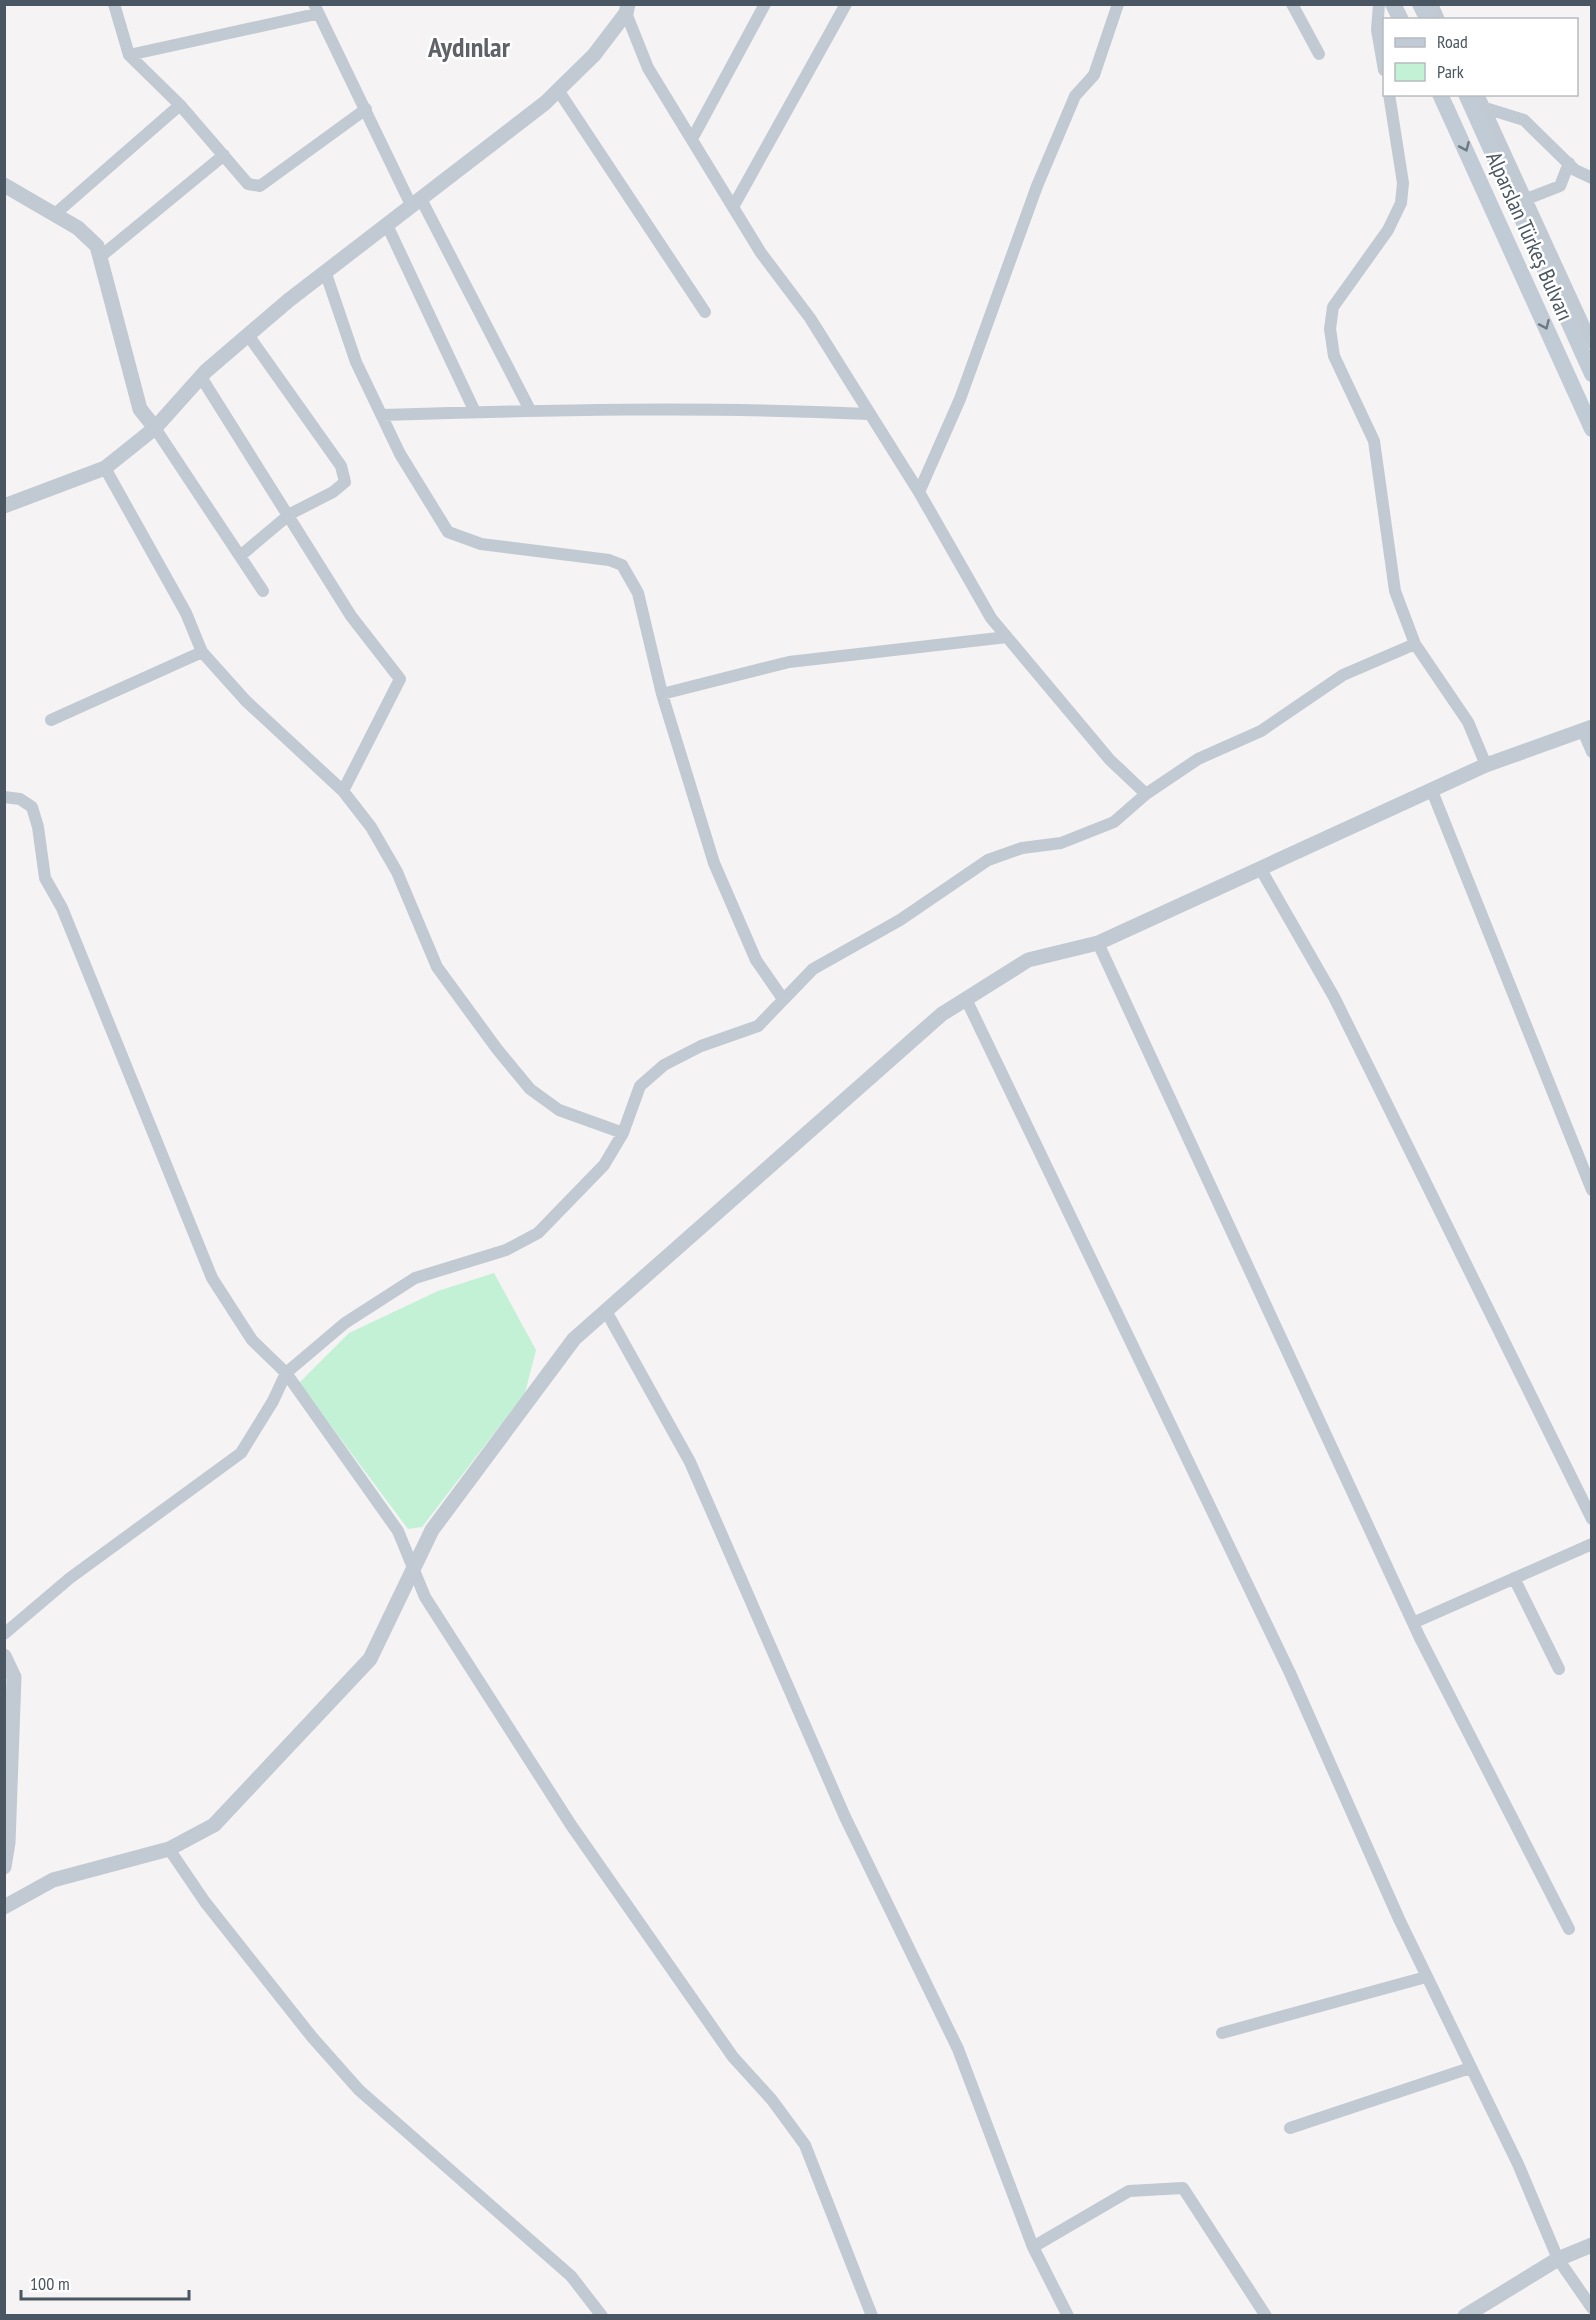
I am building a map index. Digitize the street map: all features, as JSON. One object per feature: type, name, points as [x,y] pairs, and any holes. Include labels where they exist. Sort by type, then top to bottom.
[{"type":"main road","points":[[1393,4],[1400,18]]},
{"type":"main road","points":[[1420,4],[1427,18]]},
{"type":"main road","name":"Alparslan Türkeş Bulvarı","points":[[1441,96],[1592,429]]},
{"type":"main road","name":"Alparslan Türkeş Bulvarı","points":[[1474,100],[1521,201],[1592,374]]},
{"type":"street","points":[[114,4],[129,55],[180,105],[248,184],[260,186],[366,109]]},
{"type":"street","points":[[692,139],[765,4]]},
{"type":"street","points":[[733,207],[846,4]]},
{"type":"street","points":[[919,492],[960,399],[1037,186],[1075,96],[1094,75],[1118,4]]},
{"type":"street","points":[[1292,4],[1319,54]]},
{"type":"street","points":[[1379,4],[1377,30],[1383,64]]},
{"type":"street","points":[[1432,4],[1438,18]]},
{"type":"street","points":[[129,55],[315,9],[366,109],[530,410]]},
{"type":"street","points":[[627,9],[648,68],[761,253],[810,318],[868,414],[919,492],[991,618],[1110,760],[1146,794]]},
{"type":"street","points":[[4,506],[105,468],[155,428],[201,377],[324,271],[387,225],[558,90],[594,55],[627,9]]},
{"type":"street","points":[[558,90],[705,312]]},
{"type":"street","points":[[1389,96],[1403,183],[1401,203],[1388,230],[1334,308],[1330,329],[1335,356],[1374,441],[1395,591],[1415,645],[1468,722],[1486,765]]},
{"type":"street","points":[[1474,100],[1524,120],[1569,164],[1592,178]]},
{"type":"street","points":[[55,214],[180,105]]},
{"type":"street","points":[[100,257],[224,155]]},
{"type":"street","points":[[1569,164],[1560,186],[1521,201],[1592,343]]},
{"type":"street","points":[[4,184],[78,228],[97,246],[140,409],[263,591]]},
{"type":"street","points":[[387,225],[475,412]]},
{"type":"street","points":[[324,271],[356,362],[400,454],[448,532],[481,544],[609,560],[621,565],[638,592],[662,694],[714,863],[756,960],[783,999]]},
{"type":"street","points":[[240,556],[290,514],[333,492],[345,482],[341,466],[248,335]]},
{"type":"street","points":[[201,377],[290,514],[351,616],[400,679],[343,791]]},
{"type":"street","points":[[382,415],[530,410],[771,409],[868,414]]},
{"type":"street","points":[[105,468],[186,614],[202,652],[246,701],[343,791],[371,827],[397,872],[437,967],[530,1089],[559,1110],[622,1133]]},
{"type":"street","points":[[662,694],[789,662],[1007,637]]},
{"type":"street","points":[[4,1634],[70,1578],[241,1453],[273,1401],[286,1373],[345,1323],[415,1278],[506,1251],[538,1233],[604,1165],[622,1133],[640,1086],[664,1065],[701,1046],[758,1026],[813,969],[900,920],[988,860],[1022,848],[1061,843],[1114,822],[1146,794],[1198,759],[1262,731],[1343,675],[1415,645]]},
{"type":"street","points":[[51,720],[202,652]]},
{"type":"street","points":[[4,1907],[53,1880],[169,1849],[214,1825],[370,1659],[432,1530],[574,1339],[942,1014],[1028,960],[1098,944],[1486,765],[1587,729],[1592,752]]},
{"type":"street","points":[[1432,791],[1592,1190]]},
{"type":"street","points":[[4,797],[20,800],[32,807],[38,827],[45,878],[62,908],[212,1278],[252,1340],[286,1373],[398,1531],[425,1597],[571,1825],[733,2058],[772,2100],[805,2145],[872,2316]]},
{"type":"street","points":[[1260,868],[1334,997],[1592,1519]]},
{"type":"street","points":[[1098,944],[1271,1320],[1426,1648],[1569,1929]]},
{"type":"street","points":[[966,999],[1290,1673],[1426,1977],[1518,2164],[1558,2259],[1592,2307]]},
{"type":"street","points":[[606,1311],[690,1462],[845,1817],[958,2049],[1033,2247],[1068,2316]]},
{"type":"street","points":[[1415,1622],[1592,1544]]},
{"type":"street","points":[[1514,1578],[1559,1669]]},
{"type":"street","points":[[4,1656],[14,1677],[8,1843],[4,1867]]},
{"type":"street","points":[[169,1849],[212,1911],[312,2037],[359,2090],[571,2276],[602,2316]]},
{"type":"street","points":[[1222,2032],[1426,1977]]},
{"type":"street","points":[[1290,2128],[1470,2068]]},
{"type":"street","points":[[1033,2247],[1129,2191],[1183,2188],[1266,2316]]},
{"type":"street","points":[[1466,2315],[1558,2259],[1592,2245]]},
{"type":"green space","points":[[494,1273],[536,1350],[525,1393],[422,1527],[408,1529],[299,1383],[349,1333],[438,1291]]},
{"type":"district","name":"Aydınlar","points":[[469,46]]}]
